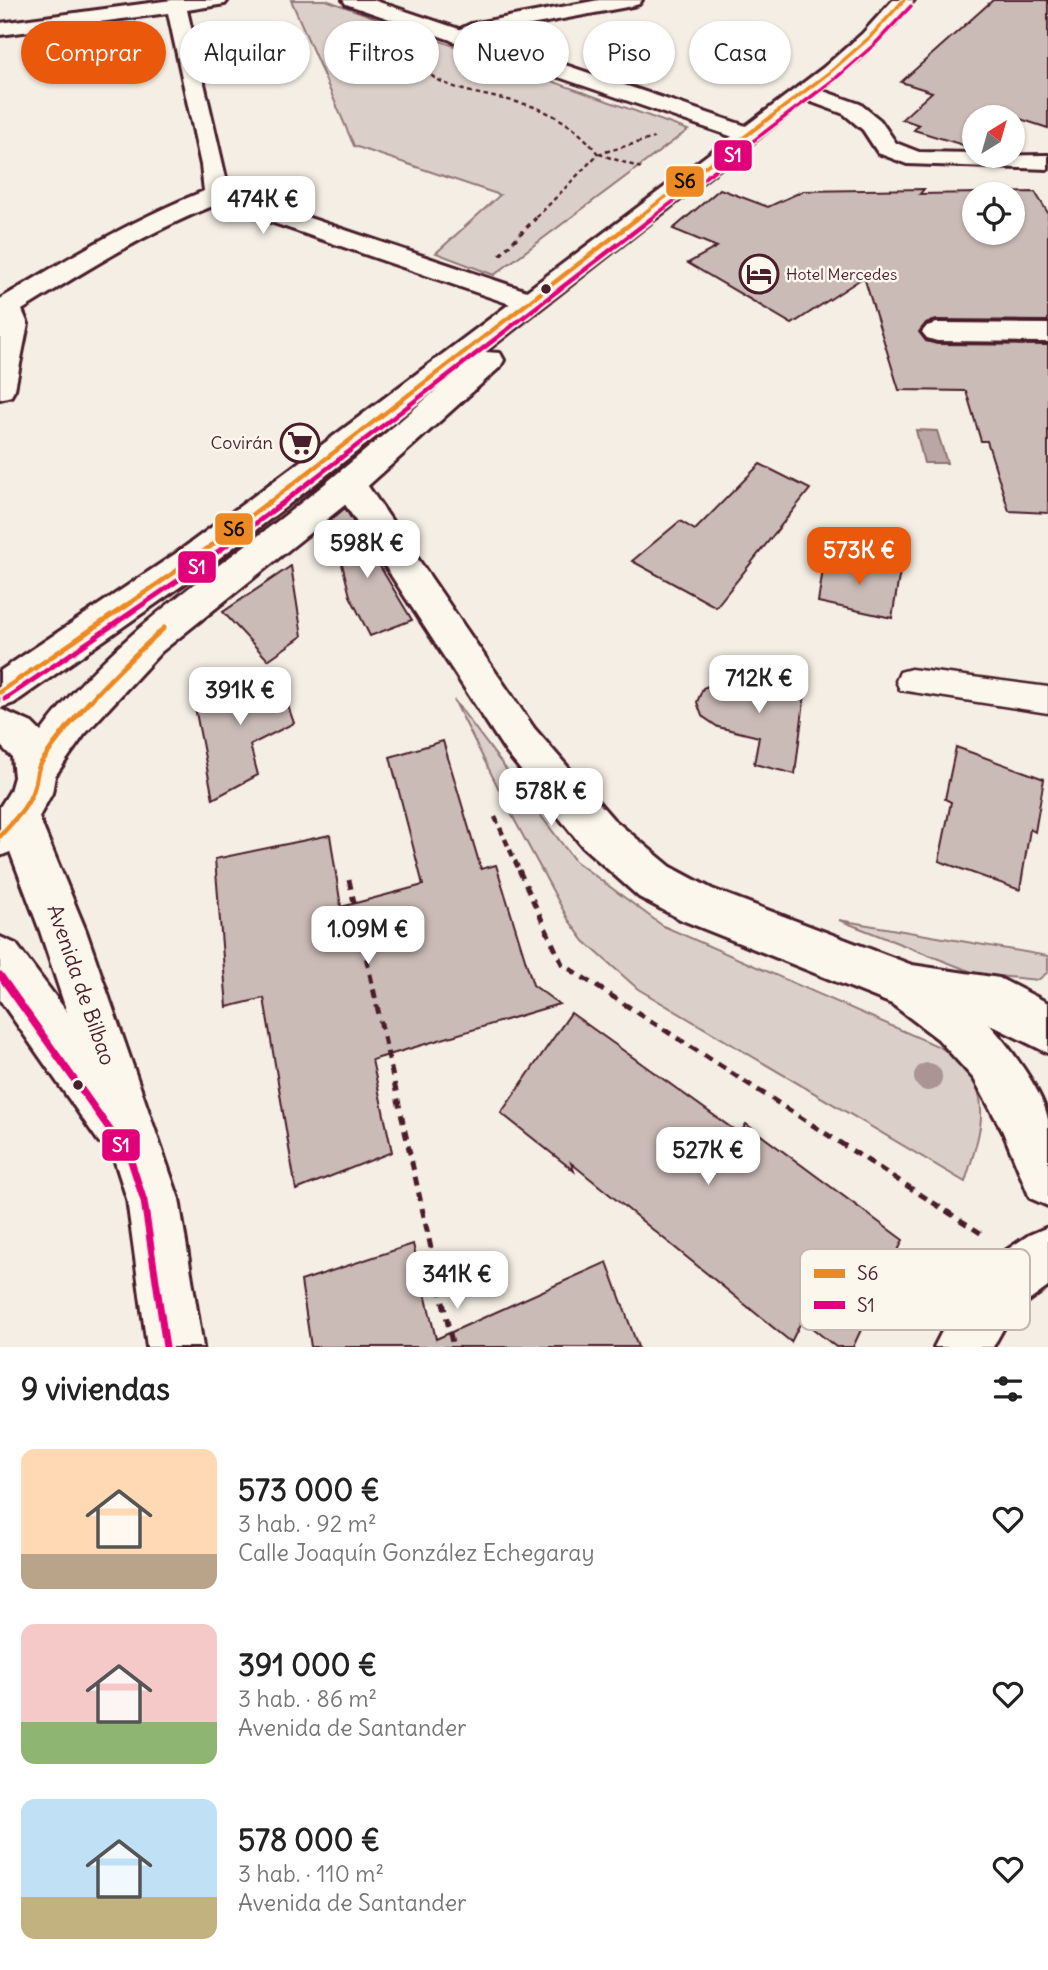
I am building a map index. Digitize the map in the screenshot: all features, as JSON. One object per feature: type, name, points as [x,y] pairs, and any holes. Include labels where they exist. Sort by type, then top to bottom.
[{"type":"main road","points":[[0,29],[218,0]]},
{"type":"main road","points":[[353,0],[413,21]]},
{"type":"main road","points":[[519,21],[632,0]]},
{"type":"main road","points":[[0,692],[234,529],[747,134],[806,92],[887,22],[904,0]]},
{"type":"main road","points":[[176,5],[214,165],[217,195]]},
{"type":"main road","points":[[569,74],[747,134]]},
{"type":"main road","points":[[806,92],[852,109],[872,125],[887,148],[904,156],[916,159],[1048,162]]},
{"type":"main road","points":[[36,770],[70,723],[148,641],[349,484],[685,182]]},
{"type":"main road","points":[[0,389],[13,324],[3,306],[122,237],[161,217],[217,195],[529,301]]},
{"type":"main road","points":[[937,332],[1048,333]]},
{"type":"main road","points":[[349,484],[520,740],[598,833],[655,883],[698,905],[908,987],[999,1002],[1048,1029]]},
{"type":"main road","points":[[0,726],[14,730],[29,746],[36,770],[33,790],[9,827]]},
{"type":"main road","name":"Avenida de Bilbao","points":[[9,827],[64,931],[153,1199],[175,1347]]},
{"type":"main road","name":"Avenida de Bilbao","points":[[0,960],[138,1154]]},
{"type":"main road","points":[[908,987],[956,1022],[992,1062],[1022,1116],[1048,1180]]},
{"type":"main road","points":[[962,1347],[971,1330]]},
{"type":"lane","points":[[911,681],[1048,700]]},
{"type":"path","points":[[439,80],[470,93],[533,107],[586,137],[598,154],[474,282]]},
{"type":"path","points":[[495,817],[562,964],[1023,1249]]},
{"type":"path","points":[[349,880],[453,1347]]},
{"type":"shaded area","points":[[291,0],[326,0],[384,21],[324,21],[324,76],[310,44],[310,21],[300,21]]},
{"type":"shaded area","points":[[439,41],[453,46],[453,84],[560,84],[688,130],[494,275],[436,253],[500,195],[354,146],[327,84],[439,84]]},
{"type":"shaded area","points":[[916,430],[937,431],[947,463],[924,463]]},
{"type":"shaded area","points":[[454,700],[575,861],[663,926],[940,1047],[963,1064],[976,1085],[981,1112],[977,1140],[965,1182],[638,989],[584,941],[568,919],[514,819]]},
{"type":"shaded area","points":[[839,920],[1048,956],[1048,972],[1038,980],[977,974]]},
{"type":"building","points":[[993,0],[1048,0],[1048,128],[1026,121],[1026,105],[962,105],[962,145],[914,130],[919,125],[902,119],[932,92],[901,82]]},
{"type":"building","points":[[720,189],[768,207],[803,191],[924,189],[920,194],[962,193],[962,245],[1025,245],[1025,192],[1035,192],[1048,213],[1048,321],[937,320],[926,323],[919,332],[926,341],[937,344],[1048,345],[1048,513],[1009,511],[987,441],[981,441],[966,391],[899,390],[864,277],[792,324],[688,263],[717,247],[673,229]]},
{"type":"building","points":[[760,464],[810,489],[716,607],[632,561],[680,521],[695,530]]},
{"type":"building","points":[[345,508],[412,620],[370,636],[350,596],[331,520]]},
{"type":"building","points":[[825,556],[900,571],[892,618],[818,602]]},
{"type":"building","points":[[291,566],[302,636],[268,660],[223,612]]},
{"type":"building","points":[[274,666],[294,723],[250,745],[258,775],[213,799],[194,702]]},
{"type":"building","points":[[746,671],[806,685],[795,774],[754,764],[759,737],[718,727],[702,716],[697,702],[703,688]]},
{"type":"building","points":[[443,741],[481,869],[496,865],[533,985],[559,1004],[372,1060],[392,1152],[296,1190],[264,998],[227,1007],[215,859],[330,835],[341,907],[423,885],[390,757]]},
{"type":"building","points":[[956,747],[1044,779],[1035,832],[1030,829],[1020,890],[939,861],[951,802],[945,799]]},
{"type":"building","points":[[571,1013],[740,1134],[746,1124],[903,1240],[899,1249],[800,1249],[800,1324],[791,1342],[571,1163],[574,1171],[501,1113]]},
{"type":"building","points":[[413,1244],[436,1339],[607,1262],[638,1347],[311,1347],[301,1281]]},
{"type":"building","points":[[815,1330],[861,1330],[853,1347],[836,1347]]},
{"type":"transit line","name":"S6","points":[[0,692],[191,561],[266,505],[810,88],[850,56],[904,0]]},
{"type":"transit line","name":"S1","points":[[5,699],[196,568],[271,512],[836,78],[894,26],[911,6]]},
{"type":"transit line","name":"S6","points":[[0,836],[25,808],[34,788],[38,767],[64,729],[112,675],[164,628]]},
{"type":"transit line","name":"S1","points":[[0,975],[130,1158],[144,1201],[166,1347]]},
{"type":"place","name":"Hotel Mercedes","points":[[759,274]]},
{"type":"place","name":"Covirán","points":[[300,443]]}]
